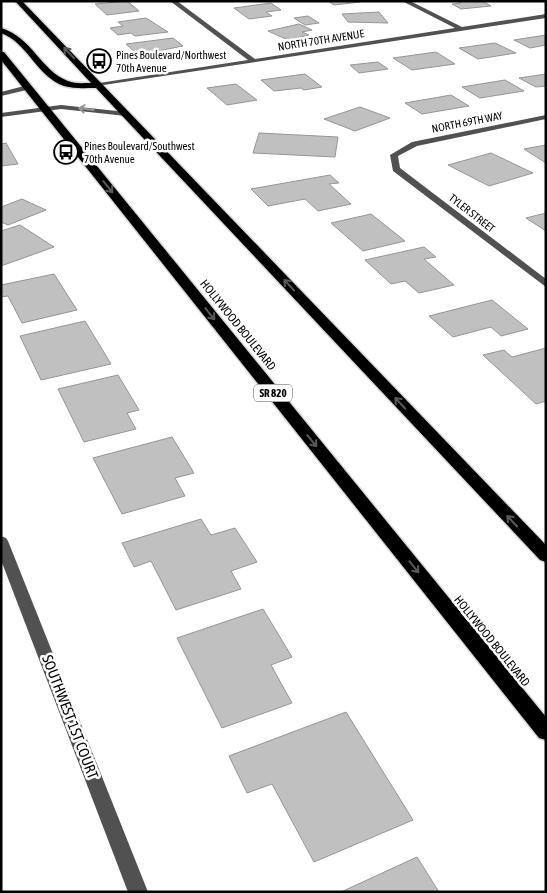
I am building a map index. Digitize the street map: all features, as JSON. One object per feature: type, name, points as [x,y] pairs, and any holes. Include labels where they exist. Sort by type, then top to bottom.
[{"type":"highway","points":[[18,1],[546,556]]},
{"type":"highway","points":[[1,30],[7,31],[21,40],[37,59],[66,84],[99,84]]},
{"type":"highway","name":"HOLLYWOOD BOULEVARD","points":[[1,54],[546,732]]},
{"type":"street","points":[[173,1],[253,61]]},
{"type":"street","points":[[405,1],[461,29]]},
{"type":"street","name":"NORTH 70TH AVENUE","points":[[99,84],[546,16]]},
{"type":"street","points":[[1,94],[28,87]]},
{"type":"street","points":[[1,115],[45,108],[77,108],[126,114]]},
{"type":"street","name":"NORTH 69TH WAY","points":[[394,155],[415,144],[546,117]]},
{"type":"street","name":"TYLER STREET","points":[[394,155],[396,169],[546,284]]},
{"type":"street","name":"SOUTHWEST 1ST COURT","points":[[1,541],[138,892]]},
{"type":"building","points":[[127,1],[139,11],[107,15],[95,4]]},
{"type":"building","points":[[328,1],[359,1],[360,2],[334,5]]},
{"type":"building","points":[[457,1],[482,1],[491,6],[461,9],[452,4],[461,3]]},
{"type":"building","points":[[271,3],[281,10],[266,12],[272,16],[249,19],[234,8]]},
{"type":"building","points":[[379,12],[388,23],[348,22],[342,14]]},
{"type":"building","points":[[308,16],[319,23],[305,25],[294,18]]},
{"type":"building","points":[[146,18],[168,32],[135,36],[131,33],[118,35],[110,28],[123,26],[118,22]]},
{"type":"building","points":[[299,24],[312,30],[302,32],[309,35],[288,40],[268,31]]},
{"type":"building","points":[[546,35],[546,45],[530,48],[514,40]]},
{"type":"building","points":[[173,38],[183,46],[138,55],[126,44]]},
{"type":"building","points":[[495,43],[516,53],[478,59],[459,48]]},
{"type":"building","points":[[436,52],[455,64],[412,70],[393,58]]},
{"type":"building","points":[[378,62],[388,69],[359,73],[350,65]]},
{"type":"building","points":[[305,74],[322,87],[274,91],[261,80]]},
{"type":"building","points":[[546,74],[546,86],[536,87],[519,78]]},
{"type":"building","points":[[505,80],[524,91],[480,98],[462,87]]},
{"type":"building","points":[[236,84],[257,100],[227,105],[207,88]]},
{"type":"building","points":[[451,95],[469,106],[422,114],[405,103]]},
{"type":"building","points":[[360,107],[390,118],[355,131],[324,119]]},
{"type":"building","points":[[259,133],[338,137],[335,157],[253,153]]},
{"type":"building","points":[[6,143],[18,164],[1,166],[1,144]]},
{"type":"building","points":[[546,145],[546,163],[524,149]]},
{"type":"building","points":[[491,153],[533,173],[489,186],[448,165]]},
{"type":"building","points":[[330,175],[339,183],[329,184],[351,204],[318,211],[305,199],[268,206],[251,189]]},
{"type":"building","points":[[22,199],[46,210],[8,225],[1,222],[1,207]]},
{"type":"building","points":[[546,213],[546,231],[526,218]]},
{"type":"building","points":[[371,214],[405,241],[363,251],[331,223]]},
{"type":"building","points":[[20,225],[54,247],[1,266],[1,231]]},
{"type":"building","points":[[424,247],[436,257],[424,259],[454,285],[419,293],[405,281],[391,284],[365,260]]},
{"type":"building","points":[[54,274],[77,310],[22,323],[8,296],[1,297],[1,285]]},
{"type":"building","points":[[492,300],[528,329],[501,336],[491,327],[453,337],[429,316]]},
{"type":"building","points":[[85,321],[111,364],[41,380],[20,336]]},
{"type":"building","points":[[546,348],[546,401],[536,404],[483,355],[504,350],[512,357]]},
{"type":"building","points":[[118,375],[139,410],[127,413],[136,429],[84,442],[58,389]]},
{"type":"building","points":[[172,437],[194,473],[175,478],[185,496],[122,514],[93,458]]},
{"type":"building","points":[[201,519],[211,535],[235,528],[257,562],[231,571],[241,589],[176,610],[151,561],[134,567],[122,543]]},
{"type":"building","points":[[263,609],[292,657],[271,665],[292,703],[222,728],[177,638]]},
{"type":"building","points":[[346,712],[413,820],[314,862],[272,784],[247,793],[229,756]]},
{"type":"building","points":[[417,857],[439,892],[341,892]]},
{"type":"place","name":"Pines Boulevard/Northwest 70th Avenue","points":[[99,61]]},
{"type":"place","name":"Pines Boulevard/Southwest 70th Avenue","points":[[66,152]]}]
